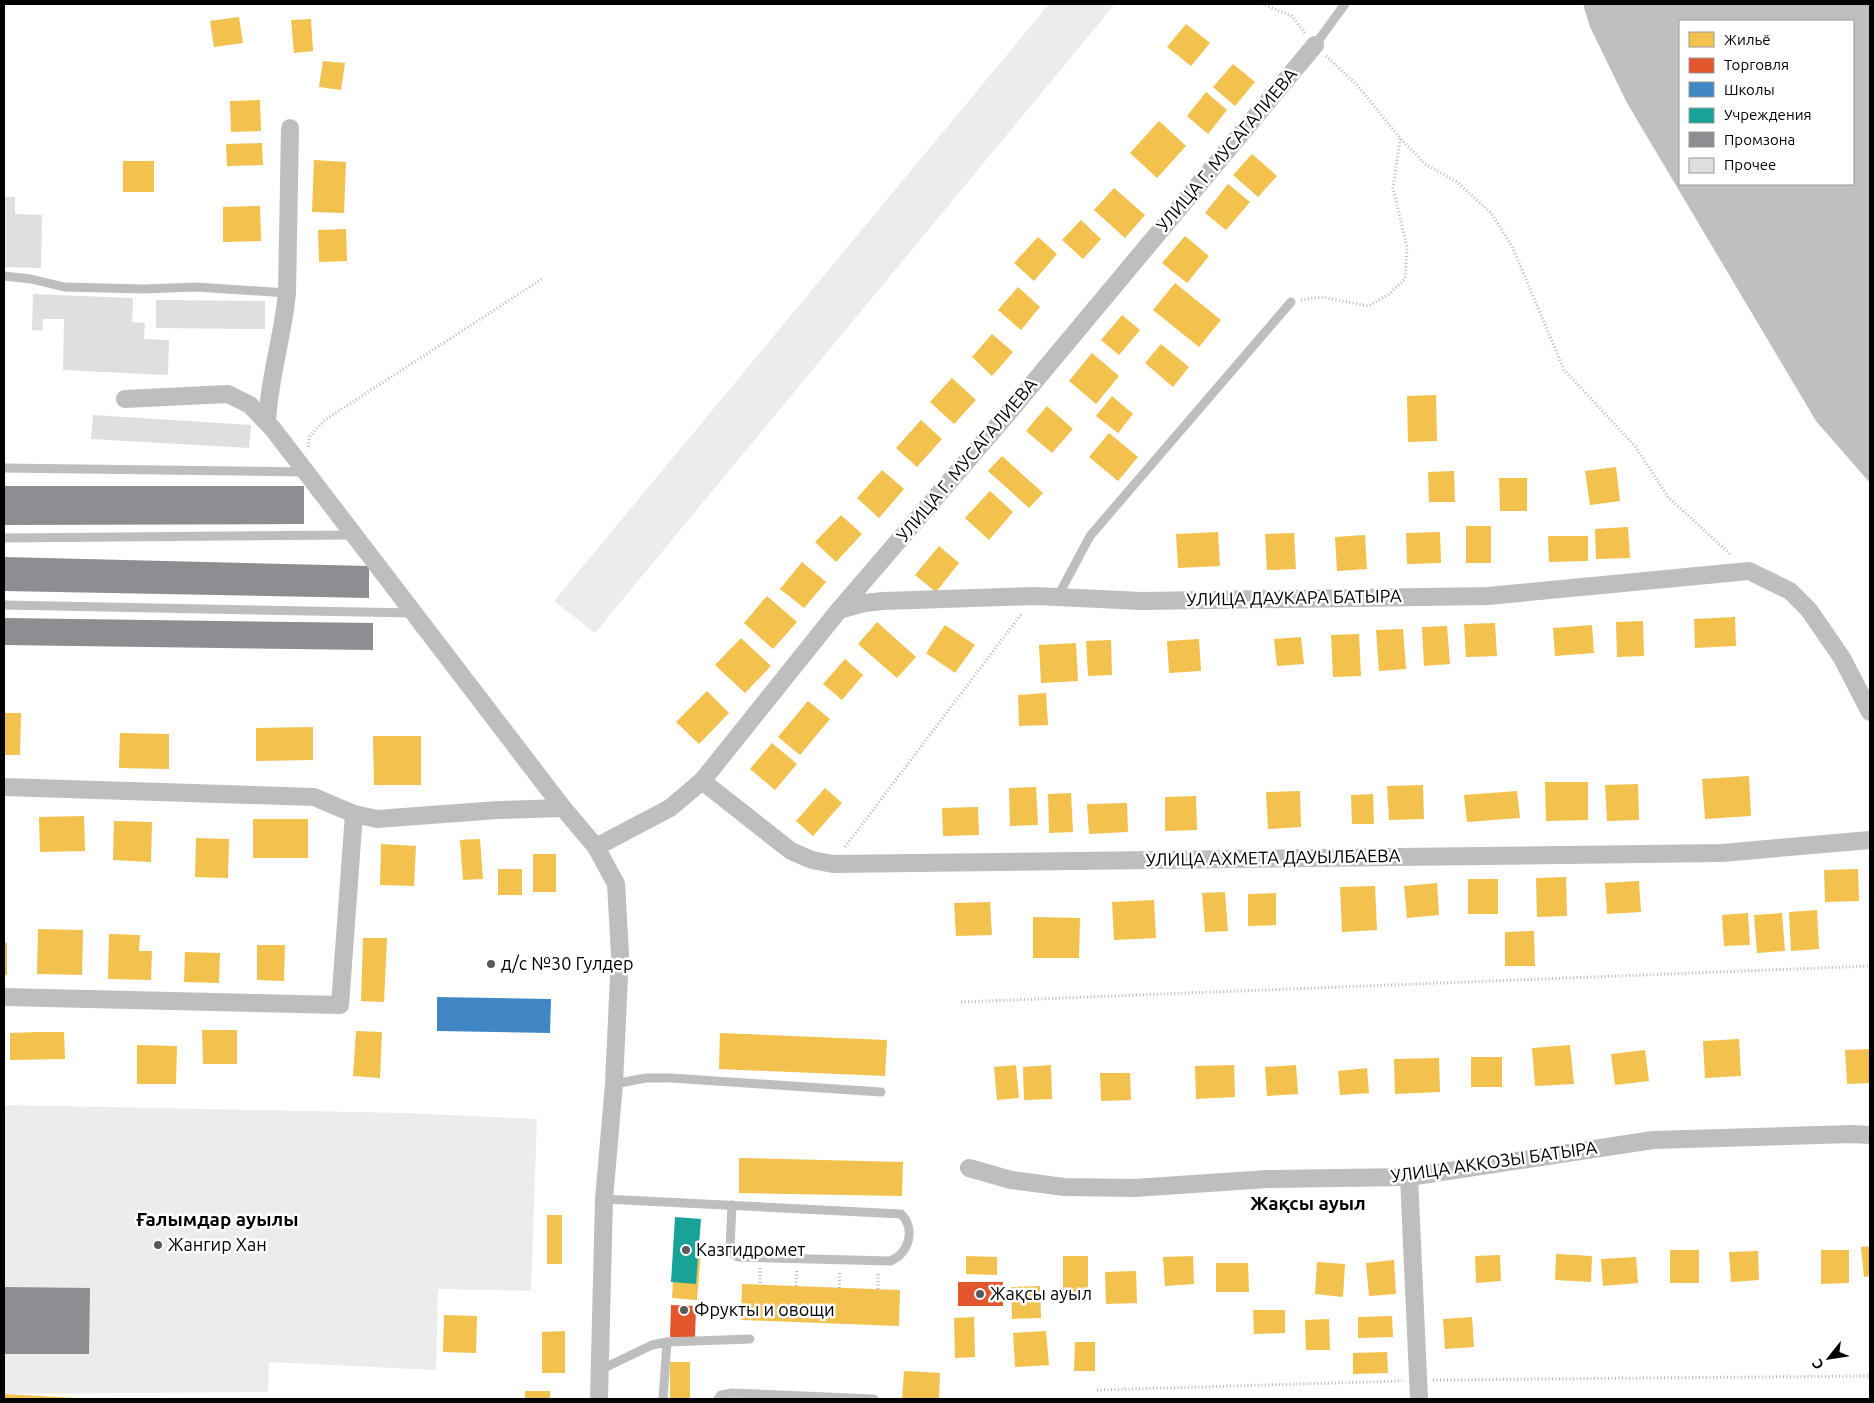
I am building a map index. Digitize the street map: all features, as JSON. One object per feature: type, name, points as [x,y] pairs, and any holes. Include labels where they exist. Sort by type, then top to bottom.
[{"type":"street","name":"УЛИЦА Г. МУСАГАЛИЕВА","points":[[596,847],[670,808],[702,781],[839,610],[1004,418],[1315,45]]},
{"type":"street","points":[[267,422],[268,393],[284,320],[287,293],[290,128]]},
{"type":"street","points":[[125,399],[228,394],[250,405],[307,464],[355,535],[414,614],[563,808],[596,847],[616,884],[620,954],[614,1084],[604,1199],[599,1399]]},
{"type":"street","name":"УЛИЦА ДАУКАРА БАТЫРА","points":[[839,610],[864,602],[1035,596],[1142,600],[1488,596],[1749,572]]},
{"type":"street","points":[[1749,572],[1790,591],[1809,610],[1842,658],[1870,712]]},
{"type":"street","name":"УЛИЦА АХМЕТА ДАУЫЛБАЕВА","points":[[702,781],[791,852],[812,860],[833,864],[1722,853],[1870,840]]},
{"type":"street","points":[[4,787],[314,797],[354,814],[377,820],[498,810],[563,808]]},
{"type":"street","points":[[4,998],[340,1005],[354,814]]},
{"type":"street","name":"УЛИЦА АККОЗЫ БАТЫРА","points":[[969,1168],[1012,1180],[1064,1187],[1124,1188],[1268,1179],[1408,1177],[1653,1140],[1852,1134],[1870,1136]]},
{"type":"street","points":[[1408,1177],[1419,1399]]},
{"type":"lane","points":[[1315,45],[1345,4]]},
{"type":"lane","points":[[4,276],[64,286],[144,289],[196,287],[287,293]]},
{"type":"lane","points":[[1058,596],[1090,536],[1291,302]]},
{"type":"lane","points":[[4,468],[307,464]]},
{"type":"lane","points":[[4,538],[355,535]]},
{"type":"lane","points":[[4,605],[414,614]]},
{"type":"lane","points":[[614,1084],[646,1078],[671,1078],[881,1092]]},
{"type":"lane","points":[[604,1199],[732,1205],[901,1214],[907,1220],[909,1231],[906,1249],[900,1257],[890,1261],[738,1258],[730,1248],[732,1205]]},
{"type":"lane","points":[[600,1370],[640,1349],[667,1342],[750,1339]]},
{"type":"lane","points":[[663,1399],[667,1342]]},
{"type":"lane","points":[[718,1399],[721,1396],[732,1393],[874,1399]]},
{"type":"path","points":[[1262,4],[1292,16],[1315,45],[1357,85],[1400,138],[1425,164],[1457,182],[1491,213],[1512,246],[1564,370],[1635,446],[1668,497],[1749,572]]},
{"type":"path","points":[[1291,302],[1321,297],[1368,306],[1388,295],[1405,279],[1407,247],[1393,188],[1400,138]]},
{"type":"path","points":[[307,464],[310,436],[325,420],[542,279]]},
{"type":"path","points":[[833,864],[1035,596]]},
{"type":"path","points":[[961,1002],[1870,966]]},
{"type":"path","points":[[1097,1390],[1418,1381],[1870,1376]]},
{"type":"shaded area","points":[[1049,4],[1115,4],[595,633],[554,601]]},
{"type":"shaded area","points":[[1583,4],[1870,4],[1870,483],[1816,421],[1627,103],[1590,27]]},
{"type":"shaded area","points":[[4,1105],[406,1113],[537,1119],[531,1291],[438,1289],[436,1370],[269,1362],[268,1392],[4,1394]]},
{"type":"building: Жильё","points":[[239,17],[243,43],[214,47],[210,21]]},
{"type":"building: Жильё","points":[[311,19],[313,51],[294,53],[291,20]]},
{"type":"building: Жильё","points":[[1186,24],[1210,43],[1191,66],[1167,47]]},
{"type":"building: Жильё","points":[[323,61],[345,63],[341,90],[319,87]]},
{"type":"building: Жильё","points":[[1233,64],[1255,82],[1235,106],[1213,87]]},
{"type":"building: Жильё","points":[[1206,92],[1227,110],[1208,134],[1187,116]]},
{"type":"building: Жильё","points":[[260,100],[261,131],[231,132],[230,101]]},
{"type":"building: Жильё","points":[[1159,121],[1186,146],[1157,178],[1130,153]]},
{"type":"building: Жильё","points":[[262,143],[263,165],[227,166],[226,144]]},
{"type":"building: Жильё","points":[[1252,154],[1277,176],[1258,197],[1233,175]]},
{"type":"building: Жильё","points":[[314,160],[346,162],[344,213],[312,212]]},
{"type":"building: Жильё","points":[[123,161],[154,161],[154,192],[123,192]]},
{"type":"building: Жильё","points":[[1228,184],[1250,202],[1226,230],[1205,213]]},
{"type":"building: Жильё","points":[[1114,188],[1145,215],[1125,238],[1094,210]]},
{"type":"building: Жильё","points":[[260,206],[261,241],[223,242],[223,207]]},
{"type":"building: Жильё","points":[[1081,220],[1101,239],[1083,259],[1062,240]]},
{"type":"building: Жильё","points":[[346,229],[347,261],[319,262],[318,230]]},
{"type":"building: Жильё","points":[[1185,236],[1209,256],[1187,283],[1162,263]]},
{"type":"building: Жильё","points":[[1038,237],[1057,254],[1034,281],[1014,263]]},
{"type":"building: Жильё","points":[[1175,283],[1221,320],[1199,347],[1153,310]]},
{"type":"building: Жильё","points":[[1018,287],[1040,307],[1021,330],[998,310]]},
{"type":"building: Жильё","points":[[1122,315],[1140,330],[1119,355],[1101,340]]},
{"type":"building: Жильё","points":[[992,334],[1013,352],[992,376],[972,357]]},
{"type":"building: Жильё","points":[[1161,344],[1189,367],[1173,387],[1145,363]]},
{"type":"building: Жильё","points":[[1092,353],[1119,376],[1096,404],[1069,381]]},
{"type":"building: Жильё","points":[[952,378],[976,400],[954,424],[930,402]]},
{"type":"building: Жильё","points":[[1436,395],[1437,441],[1408,442],[1407,396]]},
{"type":"building: Жильё","points":[[1112,396],[1133,414],[1118,433],[1096,416]]},
{"type":"building: Жильё","points":[[1047,406],[1073,429],[1052,453],[1026,431]]},
{"type":"building: Жильё","points":[[921,420],[942,439],[917,467],[896,448]]},
{"type":"building: Жильё","points":[[1109,433],[1138,457],[1118,481],[1089,457]]},
{"type":"building: Жильё","points":[[1002,456],[1043,493],[1029,508],[988,471]]},
{"type":"building: Жильё","points":[[1616,467],[1620,501],[1590,505],[1585,471]]},
{"type":"building: Жильё","points":[[882,470],[904,489],[879,518],[857,498]]},
{"type":"building: Жильё","points":[[1454,471],[1455,502],[1429,502],[1428,472]]},
{"type":"building: Жильё","points":[[1499,478],[1527,478],[1527,511],[1500,511]]},
{"type":"building: Жильё","points":[[990,491],[1013,512],[989,540],[965,518]]},
{"type":"building: Жильё","points":[[841,515],[862,534],[836,562],[815,542]]},
{"type":"building: Жильё","points":[[1466,526],[1491,526],[1491,563],[1466,563]]},
{"type":"building: Жильё","points":[[1628,527],[1630,558],[1596,559],[1595,529]]},
{"type":"building: Жильё","points":[[1218,532],[1220,566],[1178,568],[1176,534]]},
{"type":"building: Жильё","points":[[1440,532],[1441,563],[1407,564],[1406,533]]},
{"type":"building: Жильё","points":[[1294,533],[1296,569],[1267,570],[1265,534]]},
{"type":"building: Жильё","points":[[1365,535],[1367,569],[1337,571],[1335,537]]},
{"type":"building: Жильё","points":[[1548,536],[1588,536],[1588,561],[1549,562]]},
{"type":"building: Жильё","points":[[939,546],[959,563],[936,592],[915,575]]},
{"type":"building: Жильё","points":[[802,562],[826,582],[804,608],[780,589]]},
{"type":"building: Жильё","points":[[767,596],[797,622],[773,649],[744,623]]},
{"type":"building: Жильё","points":[[1735,617],[1736,646],[1695,648],[1694,619]]},
{"type":"building: Жильё","points":[[1643,621],[1644,656],[1617,657],[1616,622]]},
{"type":"building: Жильё","points":[[877,622],[916,657],[897,678],[858,644]]},
{"type":"building: Жильё","points":[[1495,623],[1497,656],[1466,657],[1464,624]]},
{"type":"building: Жильё","points":[[945,625],[975,645],[955,673],[926,653]]},
{"type":"building: Жильё","points":[[1592,625],[1594,653],[1555,656],[1553,628]]},
{"type":"building: Жильё","points":[[1447,626],[1450,664],[1424,666],[1422,627]]},
{"type":"building: Жильё","points":[[1403,629],[1406,669],[1379,671],[1376,630]]},
{"type":"building: Жильё","points":[[1359,634],[1361,676],[1333,677],[1331,635]]},
{"type":"building: Жильё","points":[[1301,637],[1304,664],[1277,666],[1274,639]]},
{"type":"building: Жильё","points":[[741,638],[771,666],[745,693],[715,665]]},
{"type":"building: Жильё","points":[[1199,639],[1201,671],[1169,673],[1167,641]]},
{"type":"building: Жильё","points":[[1111,640],[1112,675],[1088,676],[1086,641]]},
{"type":"building: Жильё","points":[[1076,643],[1078,681],[1041,683],[1039,645]]},
{"type":"building: Жильё","points":[[845,659],[863,675],[842,700],[823,684]]},
{"type":"building: Жильё","points":[[707,691],[729,713],[699,744],[676,722]]},
{"type":"building: Жильё","points":[[1046,693],[1048,725],[1019,726],[1018,695]]},
{"type":"building: Жильё","points":[[808,701],[830,719],[800,755],[778,737]]},
{"type":"building: Жильё","points":[[4,713],[21,713],[20,755],[4,755]]},
{"type":"building: Жильё","points":[[313,727],[313,760],[256,761],[256,728]]},
{"type":"building: Жильё","points":[[120,733],[169,734],[169,769],[119,768]]},
{"type":"building: Жильё","points":[[373,736],[421,736],[421,785],[374,785]]},
{"type":"building: Жильё","points":[[772,743],[797,764],[775,790],[750,769]]},
{"type":"building: Жильё","points":[[1749,776],[1751,816],[1705,819],[1702,779]]},
{"type":"building: Жильё","points":[[1545,782],[1588,782],[1588,820],[1546,821]]},
{"type":"building: Жильё","points":[[1638,784],[1639,820],[1607,821],[1605,785]]},
{"type":"building: Жильё","points":[[1423,785],[1424,819],[1389,820],[1387,786]]},
{"type":"building: Жильё","points":[[1036,787],[1038,825],[1010,826],[1009,788]]},
{"type":"building: Жильё","points":[[825,788],[842,803],[813,836],[796,821]]},
{"type":"building: Жильё","points":[[1300,791],[1301,827],[1268,829],[1266,792]]},
{"type":"building: Жильё","points":[[1517,791],[1520,818],[1467,822],[1464,795]]},
{"type":"building: Жильё","points":[[1071,793],[1073,832],[1049,833],[1048,794]]},
{"type":"building: Жильё","points":[[1373,794],[1374,824],[1352,824],[1351,795]]},
{"type":"building: Жильё","points":[[1196,796],[1197,830],[1165,831],[1165,797]]},
{"type":"building: Жильё","points":[[1127,803],[1128,832],[1089,834],[1087,804]]},
{"type":"building: Жильё","points":[[978,807],[979,835],[943,836],[942,808]]},
{"type":"building: Жильё","points":[[84,816],[85,851],[40,852],[39,817]]},
{"type":"building: Жильё","points":[[253,819],[308,819],[308,858],[253,858]]},
{"type":"building: Жильё","points":[[114,821],[152,822],[151,862],[113,860]]},
{"type":"building: Жильё","points":[[196,838],[229,839],[228,878],[195,877]]},
{"type":"building: Жильё","points":[[480,839],[483,879],[463,880],[460,840]]},
{"type":"building: Жильё","points":[[381,844],[416,846],[414,886],[380,885]]},
{"type":"building: Жильё","points":[[533,854],[556,854],[556,892],[533,892]]},
{"type":"building: Жильё","points":[[498,869],[522,869],[522,895],[498,895]]},
{"type":"building: Жильё","points":[[1858,869],[1859,901],[1825,902],[1824,870]]},
{"type":"building: Жильё","points":[[1566,877],[1567,916],[1537,917],[1536,878]]},
{"type":"building: Жильё","points":[[1468,879],[1498,879],[1498,914],[1468,914]]},
{"type":"building: Жильё","points":[[1639,881],[1641,912],[1607,914],[1605,883]]},
{"type":"building: Жильё","points":[[1437,883],[1439,915],[1407,918],[1404,886]]},
{"type":"building: Жильё","points":[[1375,886],[1377,930],[1342,932],[1340,887]]},
{"type":"building: Жильё","points":[[1225,892],[1228,931],[1205,932],[1202,893]]},
{"type":"building: Жильё","points":[[1276,893],[1276,925],[1248,926],[1248,894]]},
{"type":"building: Жильё","points":[[1154,900],[1156,938],[1114,940],[1112,902]]},
{"type":"building: Жильё","points":[[990,902],[992,935],[956,936],[954,903]]},
{"type":"building: Жильё","points":[[1817,910],[1819,949],[1791,951],[1789,912]]},
{"type":"building: Жильё","points":[[1748,913],[1750,945],[1724,946],[1722,915]]},
{"type":"building: Жильё","points":[[1782,913],[1785,951],[1757,953],[1754,915]]},
{"type":"building: Жильё","points":[[1033,917],[1080,918],[1079,958],[1033,958]]},
{"type":"building: Жильё","points":[[38,929],[83,930],[82,975],[37,974]]},
{"type":"building: Жильё","points":[[1534,931],[1535,966],[1505,966],[1505,932]]},
{"type":"building: Жильё","points":[[109,934],[140,935],[139,951],[152,951],[151,980],[108,979]]},
{"type":"building: Жильё","points":[[363,938],[387,938],[384,1002],[361,1001]]},
{"type":"building: Жильё","points":[[4,943],[7,943],[7,975],[4,975]]},
{"type":"building: Жильё","points":[[257,945],[285,945],[284,981],[257,980]]},
{"type":"building: Жильё","points":[[185,952],[220,953],[219,983],[184,982]]},
{"type":"building: Жильё","points":[[202,1030],[237,1030],[237,1064],[203,1064]]},
{"type":"building: Жильё","points":[[356,1031],[382,1032],[380,1078],[353,1076]]},
{"type":"building: Жильё","points":[[64,1032],[65,1059],[10,1060],[10,1033]]},
{"type":"building: Жильё","points":[[720,1033],[887,1040],[885,1076],[719,1069]]},
{"type":"building: Жильё","points":[[1739,1039],[1741,1076],[1705,1078],[1703,1041]]},
{"type":"building: Жильё","points":[[137,1045],[177,1046],[176,1084],[137,1084]]},
{"type":"building: Жильё","points":[[1570,1045],[1574,1084],[1535,1086],[1532,1048]]},
{"type":"building: Жильё","points":[[1870,1049],[1870,1083],[1847,1084],[1845,1050]]},
{"type":"building: Жильё","points":[[1645,1050],[1649,1081],[1615,1085],[1611,1054]]},
{"type":"building: Жильё","points":[[1471,1057],[1502,1057],[1502,1087],[1471,1087]]},
{"type":"building: Жильё","points":[[1439,1058],[1440,1092],[1395,1094],[1394,1059]]},
{"type":"building: Жильё","points":[[1016,1065],[1019,1098],[997,1100],[994,1067]]},
{"type":"building: Жильё","points":[[1051,1065],[1052,1099],[1024,1100],[1023,1067]]},
{"type":"building: Жильё","points":[[1234,1065],[1235,1097],[1196,1099],[1195,1066]]},
{"type":"building: Жильё","points":[[1296,1065],[1298,1094],[1267,1096],[1265,1067]]},
{"type":"building: Жильё","points":[[1367,1068],[1369,1093],[1340,1095],[1338,1071]]},
{"type":"building: Жильё","points":[[1100,1073],[1130,1073],[1131,1100],[1101,1101]]},
{"type":"building: Жильё","points":[[739,1158],[903,1162],[902,1196],[739,1193]]},
{"type":"building: Жильё","points":[[547,1215],[562,1215],[562,1264],[547,1264]]},
{"type":"building: Жильё","points":[[1870,1246],[1870,1276],[1864,1277],[1861,1247]]},
{"type":"building: Жильё","points":[[675,1249],[701,1251],[697,1300],[672,1298]]},
{"type":"building: Жильё","points":[[1670,1250],[1699,1250],[1699,1283],[1670,1283]]},
{"type":"building: Жильё","points":[[1821,1250],[1849,1250],[1849,1283],[1821,1284]]},
{"type":"building: Жильё","points":[[1758,1251],[1759,1280],[1731,1282],[1729,1252]]},
{"type":"building: Жильё","points":[[1556,1254],[1592,1256],[1591,1282],[1555,1280]]},
{"type":"building: Жильё","points":[[1500,1255],[1501,1281],[1476,1283],[1475,1256]]},
{"type":"building: Жильё","points":[[966,1256],[997,1257],[997,1275],[966,1274]]},
{"type":"building: Жильё","points":[[1063,1256],[1088,1256],[1088,1294],[1063,1294]]},
{"type":"building: Жильё","points":[[1193,1256],[1194,1284],[1165,1286],[1163,1257]]},
{"type":"building: Жильё","points":[[1636,1257],[1638,1283],[1603,1286],[1601,1259]]},
{"type":"building: Жильё","points":[[1394,1260],[1396,1294],[1369,1296],[1366,1263]]},
{"type":"building: Жильё","points":[[1317,1262],[1345,1264],[1343,1297],[1315,1294]]},
{"type":"building: Жильё","points":[[1216,1263],[1248,1263],[1249,1292],[1216,1292]]},
{"type":"building: Жильё","points":[[1136,1271],[1137,1303],[1106,1304],[1105,1272]]},
{"type":"building: Жильё","points":[[742,1284],[900,1290],[899,1326],[741,1320]]},
{"type":"building: Жильё","points":[[1040,1286],[1041,1318],[1012,1319],[1011,1287]]},
{"type":"building: Жильё","points":[[1253,1310],[1285,1310],[1285,1333],[1254,1334]]},
{"type":"building: Жильё","points":[[444,1315],[477,1316],[476,1353],[443,1352]]},
{"type":"building: Жильё","points":[[1392,1316],[1393,1337],[1358,1338],[1358,1317]]},
{"type":"building: Жильё","points":[[974,1317],[975,1357],[955,1358],[954,1318]]},
{"type":"building: Жильё","points":[[1472,1317],[1474,1347],[1445,1349],[1443,1319]]},
{"type":"building: Жильё","points":[[1329,1319],[1330,1350],[1306,1350],[1305,1320]]},
{"type":"building: Жильё","points":[[565,1331],[565,1373],[542,1373],[542,1332]]},
{"type":"building: Жильё","points":[[1046,1331],[1049,1365],[1015,1367],[1013,1333]]},
{"type":"building: Жильё","points":[[1075,1342],[1095,1342],[1095,1371],[1074,1371]]},
{"type":"building: Жильё","points":[[1387,1352],[1388,1373],[1353,1374],[1353,1353]]},
{"type":"building: Жильё","points":[[670,1362],[690,1362],[690,1399],[670,1399]]},
{"type":"building: Жильё","points":[[904,1371],[940,1373],[939,1399],[902,1399]]},
{"type":"building: Жильё","points":[[525,1391],[550,1391],[550,1399],[525,1399]]},
{"type":"building: Жильё","points":[[4,1394],[77,1398],[77,1399],[4,1399]]},
{"type":"building: Торговля","points":[[958,1282],[1003,1282],[1003,1306],[958,1306]]},
{"type":"building: Торговля","points":[[671,1305],[696,1306],[695,1338],[670,1337]]},
{"type":"building: Школы","points":[[437,997],[551,999],[550,1033],[437,1031]]},
{"type":"building: Учреждения","name":"Казгидромет","points":[[675,1217],[701,1219],[696,1284],[671,1282]]},
{"type":"building: Промзона","points":[[4,486],[304,486],[304,524],[4,525]]},
{"type":"building: Промзона","points":[[4,557],[369,566],[369,598],[4,591]]},
{"type":"building: Промзона","points":[[4,618],[373,623],[373,650],[4,645]]},
{"type":"building: Промзона","points":[[4,1287],[90,1288],[89,1354],[4,1354]]},
{"type":"building: Прочее","points":[[4,197],[15,197],[15,214],[42,215],[41,268],[4,267]]},
{"type":"building: Прочее","points":[[33,294],[133,298],[132,322],[145,323],[144,339],[169,340],[168,375],[63,370],[64,319],[43,319],[42,331],[32,330]]},
{"type":"building: Прочее","points":[[156,300],[265,301],[265,329],[156,328]]},
{"type":"building: Прочее","points":[[93,415],[251,425],[249,448],[91,439]]},
{"type":"place","name":"д/с №30 Гулдер","points":[[491,964]]},
{"type":"place","name":"Жангир Хан","points":[[158,1245]]},
{"type":"place","name":"Казгидромет","points":[[686,1250]]},
{"type":"place","name":"Жақсы ауыл","points":[[980,1294]]},
{"type":"place","name":"Фрукты и овощи","points":[[684,1310]]},
{"type":"district","name":"Жақсы ауыл","points":[[1308,1203]]},
{"type":"district","name":"Ғалымдар ауылы","points":[[217,1219]]}]
